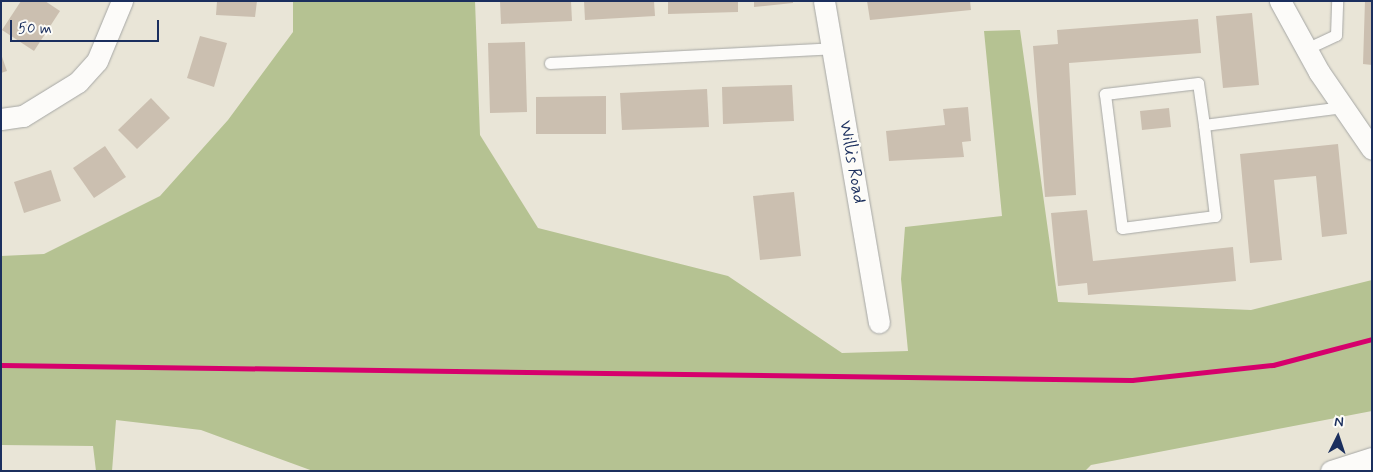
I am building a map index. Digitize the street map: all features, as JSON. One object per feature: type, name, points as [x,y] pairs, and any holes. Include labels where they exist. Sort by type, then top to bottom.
[{"type":"street","points":[[1,119],[23,116],[78,82],[97,61],[122,1]]},
{"type":"street","name":"Willis Road","points":[[824,1],[880,322]]},
{"type":"street","points":[[1280,1],[1306,49],[1372,149]]},
{"type":"street","points":[[1330,471],[1372,458]]},
{"type":"lane","points":[[1306,49],[1336,34],[1337,1]]},
{"type":"lane","points":[[550,63],[832,48]]},
{"type":"lane","points":[[1198,83],[1204,125],[1215,216],[1122,228],[1105,94],[1198,83]]},
{"type":"lane","points":[[1204,125],[1343,107]]},
{"type":"green space","points":[[293,1],[475,1],[480,135],[538,228],[728,276],[842,353],[908,351],[901,279],[905,227],[1002,216],[984,31],[1020,30],[1058,302],[1251,310],[1372,280],[1372,411],[1091,465],[1085,471],[313,471],[201,430],[116,420],[112,471],[96,471],[93,446],[1,445],[1,256],[44,254],[160,196],[228,120],[293,32]]},
{"type":"building","points":[[21,1],[45,1],[60,11],[34,51],[2,30]]},
{"type":"building","points":[[217,1],[257,1],[255,17],[216,15]]},
{"type":"building","points":[[500,1],[571,1],[572,21],[501,24]]},
{"type":"building","points":[[584,1],[654,1],[655,16],[585,20]]},
{"type":"building","points":[[668,1],[738,1],[738,12],[668,14]]},
{"type":"building","points":[[754,1],[793,1],[793,3],[754,7]]},
{"type":"building","points":[[867,1],[970,1],[971,10],[870,20]]},
{"type":"building","points":[[1365,1],[1372,1],[1372,65],[1363,64]]},
{"type":"building","points":[[1252,13],[1259,85],[1223,88],[1216,16]]},
{"type":"building","points":[[1198,19],[1201,53],[1069,63],[1076,195],[1045,197],[1033,46],[1058,44],[1057,30]]},
{"type":"building","points":[[200,36],[227,43],[214,87],[187,78]]},
{"type":"building","points":[[525,42],[527,112],[490,113],[488,43]]},
{"type":"building","points":[[1,54],[7,71],[1,73]]},
{"type":"building","points":[[792,85],[794,121],[723,124],[722,87]]},
{"type":"building","points":[[707,89],[709,127],[622,130],[620,93]]},
{"type":"building","points":[[606,96],[606,134],[536,134],[536,97]]},
{"type":"building","points":[[151,98],[170,118],[137,149],[118,130]]},
{"type":"building","points":[[968,107],[971,141],[962,142],[964,157],[889,161],[886,131],[945,125],[943,109]]},
{"type":"building","points":[[1169,108],[1171,127],[1142,130],[1140,111]]},
{"type":"building","points":[[1338,144],[1347,234],[1322,237],[1316,176],[1274,180],[1282,260],[1250,263],[1240,154]]},
{"type":"building","points":[[105,146],[126,177],[94,198],[73,168]]},
{"type":"building","points":[[51,170],[61,201],[24,213],[14,182]]},
{"type":"building","points":[[794,192],[801,256],[760,260],[753,196]]},
{"type":"building","points":[[1087,210],[1093,261],[1233,247],[1236,281],[1088,295],[1087,283],[1058,286],[1051,213]]},
{"type":"cycle path","points":[[1,365],[1132,380],[1273,365],[1372,339]]}]
